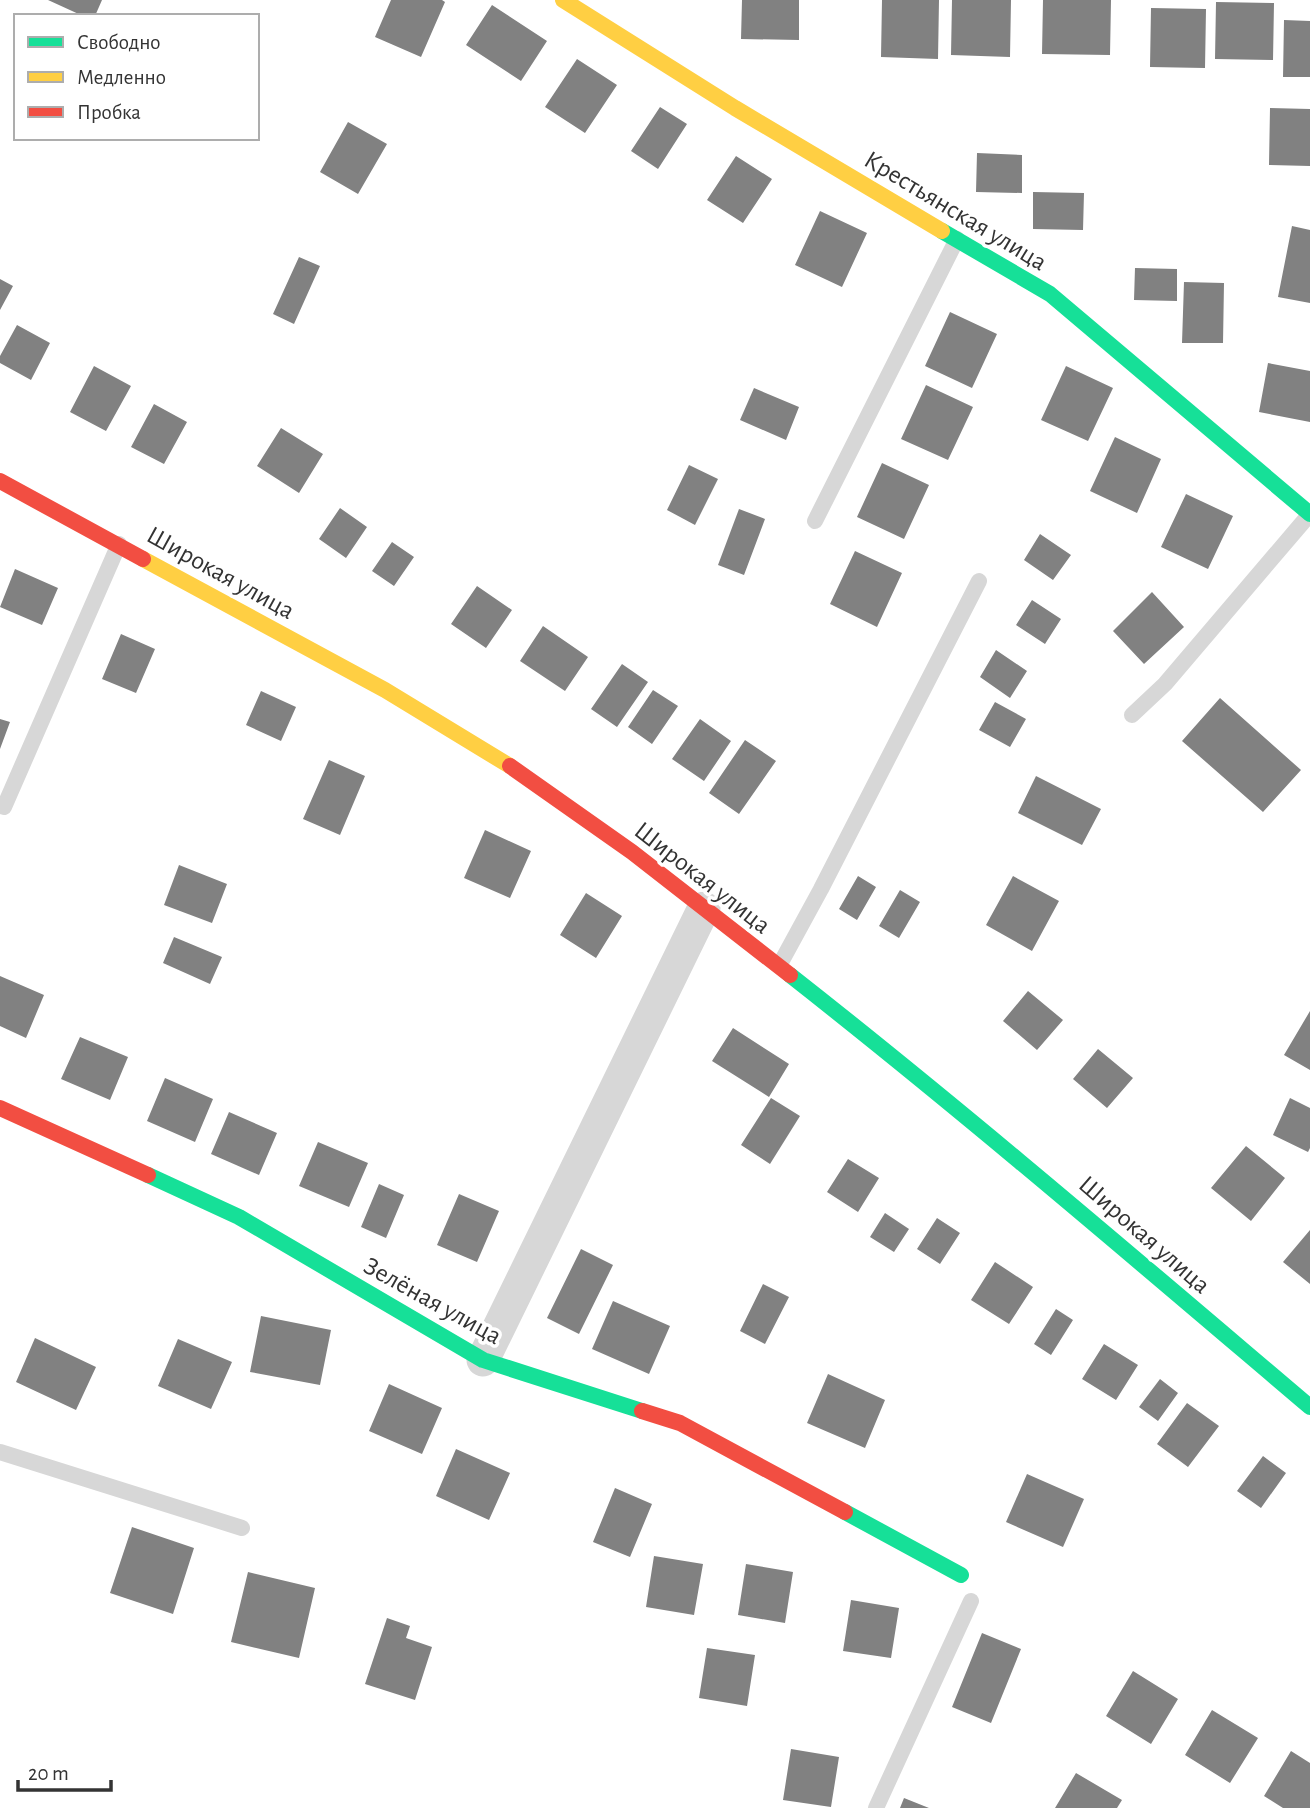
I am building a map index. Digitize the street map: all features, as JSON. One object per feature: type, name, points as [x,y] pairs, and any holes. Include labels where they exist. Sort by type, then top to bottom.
[{"type":"street","name":"Крестьянская улица","points":[[563,0],[735,108],[1051,294],[1310,515]]},
{"type":"street","name":"Широкая улица","points":[[0,481],[385,690],[503,762],[632,852],[886,1050],[1310,1407]]},
{"type":"street","points":[[483,1360],[704,908]]},
{"type":"street","name":"Зелёная улица","points":[[0,1108],[239,1217],[483,1360],[680,1423],[961,1575]]},
{"type":"lane","points":[[815,521],[957,239]]},
{"type":"lane","points":[[1132,715],[1165,684],[1310,515]]},
{"type":"lane","points":[[4,807],[119,544]]},
{"type":"lane","points":[[779,966],[979,581]]},
{"type":"lane","points":[[0,1452],[242,1528]]},
{"type":"lane","points":[[876,1808],[971,1601]]},
{"type":"building","points":[[48,0],[102,0],[96,14],[79,14]]},
{"type":"building","points":[[391,0],[445,2],[421,57],[375,37]]},
{"type":"building","points":[[742,0],[799,0],[799,40],[741,39]]},
{"type":"building","points":[[882,0],[939,0],[938,59],[881,57]]},
{"type":"building","points":[[952,0],[1011,0],[1010,57],[951,55]]},
{"type":"building","points":[[1043,0],[1111,0],[1110,55],[1042,54]]},
{"type":"building","points":[[1216,2],[1274,3],[1273,60],[1215,59]]},
{"type":"building","points":[[492,5],[547,41],[521,81],[466,45]]},
{"type":"building","points":[[1151,8],[1206,9],[1205,68],[1150,67]]},
{"type":"building","points":[[1284,20],[1310,21],[1310,77],[1283,77]]},
{"type":"building","points":[[577,59],[617,85],[585,133],[545,107]]},
{"type":"building","points":[[660,107],[687,124],[658,169],[631,151]]},
{"type":"building","points":[[1270,108],[1310,109],[1310,166],[1269,165]]},
{"type":"building","points":[[348,122],[387,144],[358,194],[320,172]]},
{"type":"building","points":[[977,153],[1022,155],[1022,193],[976,192]]},
{"type":"building","points":[[736,156],[772,179],[743,223],[707,200]]},
{"type":"building","points":[[1033,192],[1084,193],[1083,230],[1033,229]]},
{"type":"building","points":[[820,211],[867,233],[842,287],[795,265]]},
{"type":"building","points":[[1292,226],[1310,230],[1310,303],[1278,297]]},
{"type":"building","points":[[299,257],[320,266],[294,324],[273,314]]},
{"type":"building","points":[[1135,268],[1177,269],[1177,301],[1134,300]]},
{"type":"building","points":[[0,279],[13,286],[0,310]]},
{"type":"building","points":[[1184,282],[1224,283],[1223,343],[1182,343]]},
{"type":"building","points":[[950,312],[997,334],[972,388],[925,366]]},
{"type":"building","points":[[17,325],[50,343],[31,380],[0,363],[0,356]]},
{"type":"building","points":[[1268,363],[1310,371],[1310,422],[1259,412]]},
{"type":"building","points":[[94,366],[131,386],[106,431],[70,412]]},
{"type":"building","points":[[1066,366],[1113,388],[1088,441],[1041,420]]},
{"type":"building","points":[[926,385],[973,407],[948,460],[901,439]]},
{"type":"building","points":[[754,388],[799,407],[786,440],[740,420]]},
{"type":"building","points":[[154,404],[187,422],[164,464],[131,447]]},
{"type":"building","points":[[281,428],[323,454],[299,493],[257,466]]},
{"type":"building","points":[[1115,437],[1161,459],[1137,513],[1090,491]]},
{"type":"building","points":[[882,463],[929,485],[904,539],[857,517]]},
{"type":"building","points":[[689,465],[718,479],[695,525],[667,510]]},
{"type":"building","points":[[1186,494],[1233,516],[1208,569],[1161,547]]},
{"type":"building","points":[[340,508],[367,527],[346,558],[319,539]]},
{"type":"building","points":[[739,509],[765,519],[744,575],[718,565]]},
{"type":"building","points":[[1040,534],[1071,555],[1053,580],[1024,560]]},
{"type":"building","points":[[392,542],[414,557],[394,586],[372,571]]},
{"type":"building","points":[[855,551],[902,573],[877,627],[830,604]]},
{"type":"building","points":[[15,569],[58,588],[42,625],[0,607]]},
{"type":"building","points":[[477,586],[512,610],[486,648],[451,624]]},
{"type":"building","points":[[1152,592],[1184,627],[1144,664],[1113,631]]},
{"type":"building","points":[[1032,600],[1061,619],[1045,644],[1016,625]]},
{"type":"building","points":[[543,626],[588,657],[565,691],[520,661]]},
{"type":"building","points":[[121,634],[155,649],[136,693],[102,679]]},
{"type":"building","points":[[996,650],[1027,671],[1010,698],[980,677]]},
{"type":"building","points":[[622,664],[648,682],[617,727],[591,709]]},
{"type":"building","points":[[653,690],[678,706],[652,744],[628,727]]},
{"type":"building","points":[[261,691],[296,707],[281,741],[246,725]]},
{"type":"building","points":[[1220,698],[1301,770],[1263,812],[1182,741]]},
{"type":"building","points":[[995,702],[1026,719],[1010,747],[979,730]]},
{"type":"building","points":[[0,719],[10,722],[0,749]]},
{"type":"building","points":[[700,719],[731,741],[704,781],[672,759]]},
{"type":"building","points":[[745,740],[776,761],[739,814],[709,793]]},
{"type":"building","points":[[329,760],[365,776],[340,835],[303,819]]},
{"type":"building","points":[[1036,776],[1101,809],[1082,845],[1018,813]]},
{"type":"building","points":[[485,830],[531,851],[510,898],[464,878]]},
{"type":"building","points":[[179,865],[227,884],[212,923],[164,905]]},
{"type":"building","points":[[858,876],[876,887],[857,920],[839,909]]},
{"type":"building","points":[[1013,876],[1059,901],[1032,951],[986,925]]},
{"type":"building","points":[[900,890],[920,902],[899,938],[879,926]]},
{"type":"building","points":[[586,893],[622,916],[596,958],[560,935]]},
{"type":"building","points":[[174,937],[222,957],[210,984],[163,963]]},
{"type":"building","points":[[0,976],[44,995],[26,1038],[0,1026]]},
{"type":"building","points":[[1028,991],[1063,1020],[1037,1050],[1003,1021]]},
{"type":"building","points":[[1310,1011],[1310,1070],[1284,1055]]},
{"type":"building","points":[[733,1028],[789,1064],[769,1097],[712,1061]]},
{"type":"building","points":[[80,1037],[128,1057],[110,1100],[61,1079]]},
{"type":"building","points":[[1098,1049],[1133,1078],[1107,1108],[1073,1079]]},
{"type":"building","points":[[165,1078],[213,1099],[195,1142],[147,1121]]},
{"type":"building","points":[[771,1098],[800,1116],[770,1164],[741,1145]]},
{"type":"building","points":[[1290,1098],[1310,1108],[1308,1152],[1273,1135]]},
{"type":"building","points":[[229,1112],[277,1133],[259,1175],[211,1154]]},
{"type":"building","points":[[318,1142],[368,1163],[349,1207],[299,1186]]},
{"type":"building","points":[[1246,1146],[1285,1178],[1251,1221],[1211,1188]]},
{"type":"building","points":[[848,1159],[879,1178],[858,1212],[827,1192]]},
{"type":"building","points":[[379,1184],[404,1195],[386,1238],[361,1227]]},
{"type":"building","points":[[459,1194],[499,1211],[477,1262],[437,1245]]},
{"type":"building","points":[[885,1213],[909,1229],[894,1252],[870,1237]]},
{"type":"building","points":[[937,1218],[960,1233],[940,1264],[917,1249]]},
{"type":"building","points":[[1310,1230],[1310,1284],[1283,1262]]},
{"type":"building","points":[[581,1249],[613,1265],[579,1334],[547,1318]]},
{"type":"building","points":[[995,1262],[1033,1287],[1009,1324],[971,1300]]},
{"type":"building","points":[[763,1284],[789,1297],[765,1344],[740,1331]]},
{"type":"building","points":[[613,1301],[670,1326],[649,1374],[592,1349]]},
{"type":"building","points":[[1056,1309],[1073,1320],[1051,1355],[1034,1344]]},
{"type":"building","points":[[261,1316],[331,1330],[320,1385],[250,1372]]},
{"type":"building","points":[[35,1338],[96,1367],[76,1410],[16,1382]]},
{"type":"building","points":[[178,1339],[232,1362],[211,1409],[158,1386]]},
{"type":"building","points":[[1104,1344],[1138,1365],[1116,1400],[1082,1379]]},
{"type":"building","points":[[828,1374],[885,1400],[865,1448],[807,1423]]},
{"type":"building","points":[[1160,1379],[1178,1393],[1158,1421],[1139,1407]]},
{"type":"building","points":[[389,1384],[442,1408],[422,1454],[369,1431]]},
{"type":"building","points":[[1187,1403],[1219,1426],[1188,1467],[1157,1444]]},
{"type":"building","points":[[456,1449],[510,1473],[489,1520],[436,1496]]},
{"type":"building","points":[[1263,1456],[1286,1473],[1261,1508],[1237,1491]]},
{"type":"building","points":[[1027,1474],[1084,1499],[1063,1547],[1006,1522]]},
{"type":"building","points":[[615,1488],[652,1504],[630,1557],[593,1542]]},
{"type":"building","points":[[132,1527],[194,1548],[173,1614],[110,1593]]},
{"type":"building","points":[[654,1556],[703,1564],[694,1615],[646,1607]]},
{"type":"building","points":[[746,1564],[793,1572],[785,1623],[738,1615]]},
{"type":"building","points":[[248,1572],[315,1588],[299,1658],[231,1642]]},
{"type":"building","points":[[851,1600],[899,1608],[891,1658],[843,1651]]},
{"type":"building","points":[[387,1618],[410,1626],[406,1638],[432,1647],[415,1700],[365,1684]]},
{"type":"building","points":[[982,1633],[1021,1649],[991,1723],[952,1707]]},
{"type":"building","points":[[707,1648],[755,1655],[747,1706],[699,1698]]},
{"type":"building","points":[[1133,1671],[1178,1699],[1151,1744],[1106,1716]]},
{"type":"building","points":[[1212,1710],[1258,1738],[1230,1783],[1185,1755]]},
{"type":"building","points":[[791,1749],[839,1757],[831,1807],[783,1800]]},
{"type":"building","points":[[1291,1751],[1310,1763],[1310,1808],[1283,1808],[1264,1796]]},
{"type":"building","points":[[1076,1773],[1122,1800],[1117,1808],[1055,1808]]},
{"type":"building","points":[[904,1798],[929,1808],[900,1808]]},
{"type":"traffic: fast","points":[[942,231],[1050,294],[1310,514]]},
{"type":"traffic: fast","points":[[790,975],[987,1134],[1310,1407]]},
{"type":"traffic: fast","points":[[148,1175],[239,1217],[483,1360],[642,1411]]},
{"type":"traffic: fast","points":[[845,1512],[961,1575]]},
{"type":"traffic: slow","points":[[563,0],[735,108],[942,231]]},
{"type":"traffic: slow","points":[[143,559],[385,690],[510,766]]},
{"type":"traffic: jam","points":[[0,481],[143,559]]},
{"type":"traffic: jam","points":[[510,766],[632,852],[790,975]]},
{"type":"traffic: jam","points":[[0,1108],[148,1175]]},
{"type":"traffic: jam","points":[[642,1411],[680,1423],[845,1512]]}]
